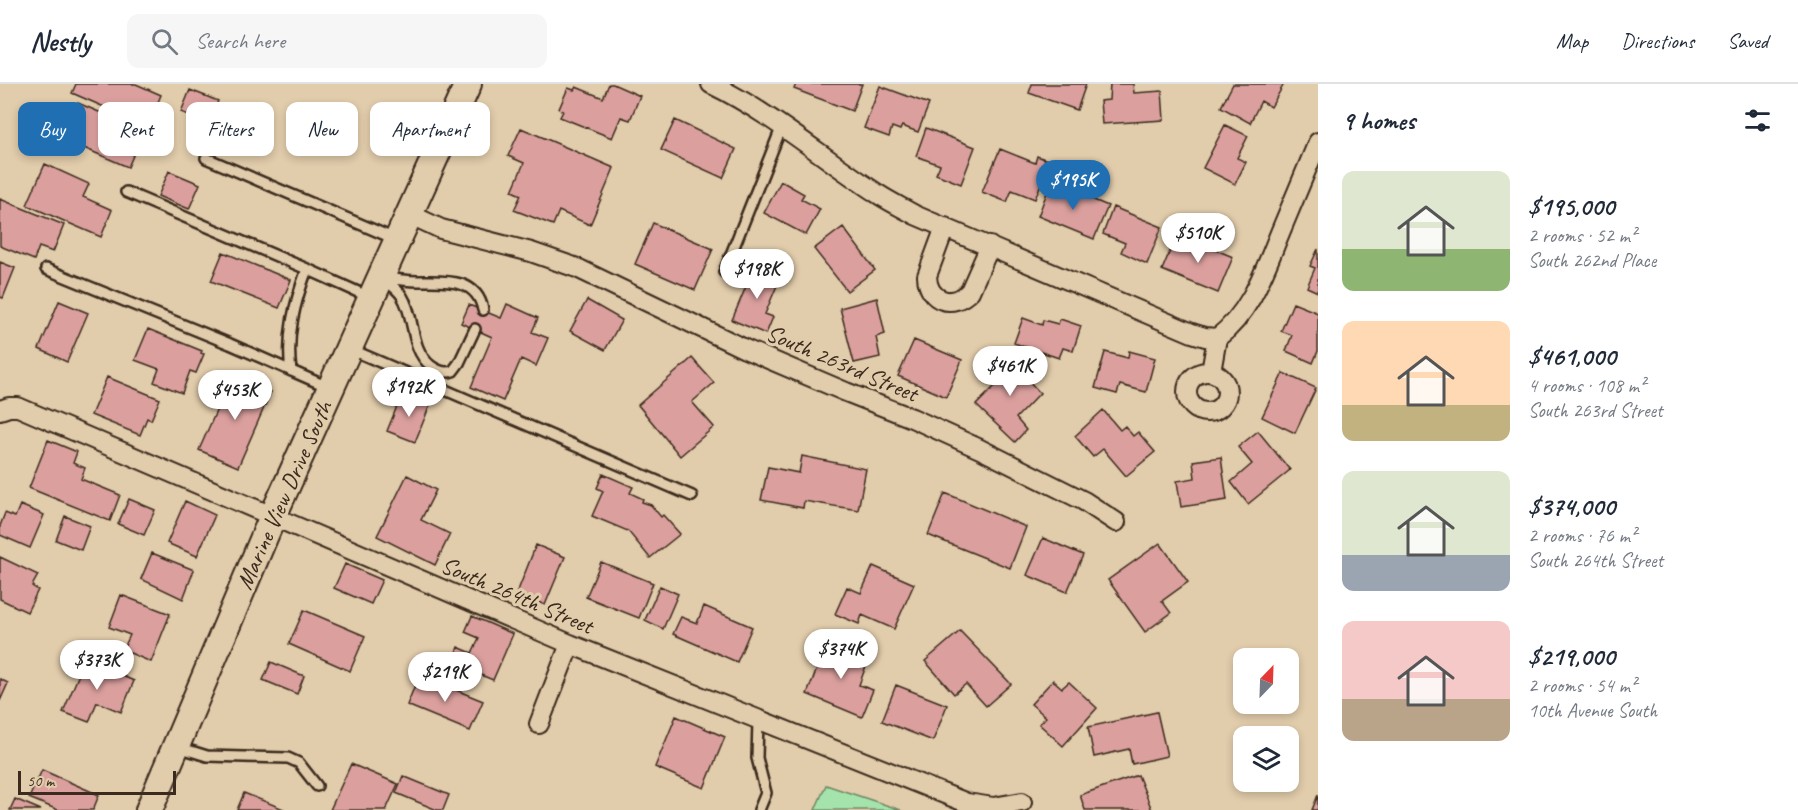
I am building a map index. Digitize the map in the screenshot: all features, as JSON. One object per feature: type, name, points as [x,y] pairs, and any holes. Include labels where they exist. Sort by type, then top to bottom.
[{"type":"main road","name":"Marine View Drive South","points":[[149,810],[273,516],[468,84]]},
{"type":"street","points":[[711,84],[742,99],[880,196],[915,214],[1205,337],[1217,338],[1228,330],[1248,304],[1266,267],[1318,142]]},
{"type":"street","name":"South 263rd Street","points":[[409,214],[441,229],[531,252],[577,268],[745,349],[912,418],[980,449],[1084,501],[1116,522]]},
{"type":"street","points":[[945,227],[927,276],[930,290],[942,300],[958,301],[965,297],[970,291],[990,246]]},
{"type":"street","points":[[1211,372],[1217,338]]},
{"type":"street","name":"South 264th Street","points":[[0,398],[570,644],[966,803],[993,807],[1022,802]]},
{"type":"street","points":[[0,410],[18,407]]},
{"type":"street","points":[[539,724],[570,644]]},
{"type":"lane","points":[[723,272],[782,126]]},
{"type":"lane","points":[[206,158],[397,240]]},
{"type":"lane","points":[[126,192],[307,269],[376,288],[397,289],[404,298],[417,349],[436,370],[447,373],[453,371],[475,329]]},
{"type":"lane","points":[[45,269],[331,388]]},
{"type":"lane","points":[[291,370],[290,331],[296,299],[307,269]]},
{"type":"lane","points":[[376,288],[410,281],[458,282],[474,291],[481,301],[483,310]]},
{"type":"lane","points":[[348,348],[692,496]]},
{"type":"lane","points":[[758,720],[757,758],[766,793],[759,810]]},
{"type":"lane","points":[[176,746],[207,756],[288,758],[299,763],[317,786]]},
{"type":"green space","points":[[826,785],[901,810],[815,810]]},
{"type":"building","points":[[76,84],[136,84],[161,95],[158,102],[98,102],[98,104],[72,93]]},
{"type":"building","points":[[609,84],[640,96],[630,120],[621,117],[612,138],[560,117],[563,111],[559,109],[568,88],[574,90],[576,87],[603,98]]},
{"type":"building","points":[[796,84],[862,84],[852,111],[794,89]]},
{"type":"building","points":[[1032,84],[1086,84],[1077,110],[1029,93]]},
{"type":"building","points":[[1110,84],[1133,84],[1134,93],[1162,91],[1164,120],[1102,124],[1100,101],[1109,100]]},
{"type":"building","points":[[1233,84],[1284,84],[1271,107],[1261,101],[1250,123],[1221,107]]},
{"type":"building","points":[[880,86],[929,104],[918,132],[902,126],[900,130],[892,127],[889,137],[864,128]]},
{"type":"building","points":[[190,90],[218,101],[186,102],[186,114],[181,112]]},
{"type":"building","points":[[86,106],[98,112],[98,154],[86,149]]},
{"type":"building","points":[[675,120],[736,149],[723,178],[661,150]]},
{"type":"building","points":[[1225,125],[1248,136],[1237,158],[1246,162],[1235,184],[1203,168]]},
{"type":"building","points":[[521,128],[614,168],[590,225],[559,211],[553,225],[514,210],[521,195],[512,191],[524,163],[508,156]]},
{"type":"building","points":[[926,128],[975,147],[961,184],[936,174],[940,165],[916,156]]},
{"type":"building","points":[[1000,149],[1035,163],[1037,156],[1050,161],[1035,199],[1012,190],[1007,202],[982,192]]},
{"type":"building","points":[[102,156],[133,156],[128,167]]},
{"type":"building","points":[[45,164],[89,184],[83,197],[112,210],[101,237],[27,205]]},
{"type":"building","points":[[169,171],[200,184],[189,209],[158,196]]},
{"type":"building","points":[[781,181],[804,194],[801,199],[820,209],[806,235],[764,213]]},
{"type":"building","points":[[1051,182],[1108,206],[1094,239],[1038,216]]},
{"type":"building","points":[[0,199],[64,225],[53,252],[39,247],[34,260],[0,246]]},
{"type":"building","points":[[1113,207],[1162,227],[1147,264],[1121,252],[1125,243],[1103,234]]},
{"type":"building","points":[[653,223],[713,249],[695,290],[635,264]]},
{"type":"building","points":[[843,227],[875,270],[847,291],[814,249]]},
{"type":"building","points":[[1177,234],[1233,257],[1218,293],[1162,270]]},
{"type":"building","points":[[1318,249],[1318,292],[1307,287],[1315,268],[1310,266]]},
{"type":"building","points":[[223,252],[291,280],[279,308],[211,281]]},
{"type":"building","points":[[0,262],[15,268],[3,298],[0,297]]},
{"type":"building","points":[[755,265],[781,276],[765,314],[773,317],[766,334],[732,320]]},
{"type":"building","points":[[877,298],[885,334],[876,337],[880,357],[854,363],[840,308]]},
{"type":"building","points":[[587,300],[622,320],[605,350],[570,331]]},
{"type":"building","points":[[59,301],[88,313],[67,362],[39,349]]},
{"type":"building","points":[[1293,303],[1318,313],[1318,351],[1313,363],[1286,351],[1292,335],[1281,331]]},
{"type":"building","points":[[507,304],[538,318],[532,332],[548,338],[536,366],[521,359],[503,401],[471,387],[492,337],[461,323],[469,305],[501,318]]},
{"type":"building","points":[[1023,318],[1042,325],[1043,320],[1058,324],[1060,319],[1081,326],[1073,351],[1063,348],[1059,358],[1014,343]]},
{"type":"building","points":[[148,329],[202,351],[201,353],[204,354],[196,373],[190,371],[182,393],[154,382],[159,369],[135,360]]},
{"type":"building","points":[[914,340],[962,360],[946,397],[898,376]]},
{"type":"building","points":[[1129,351],[1155,358],[1146,392],[1120,385],[1117,394],[1095,388],[1105,352],[1128,358]]},
{"type":"building","points":[[1013,352],[1032,371],[1025,377],[1040,393],[1016,418],[1026,430],[1015,442],[976,405],[1002,379],[994,370]]},
{"type":"building","points":[[692,358],[714,383],[692,402],[714,427],[680,456],[638,405]]},
{"type":"building","points":[[1283,373],[1316,388],[1295,433],[1262,417]]},
{"type":"building","points":[[232,375],[271,392],[238,467],[199,450]]},
{"type":"building","points":[[107,377],[160,399],[151,420],[147,418],[140,435],[91,415]]},
{"type":"building","points":[[402,394],[430,405],[415,442],[387,431]]},
{"type":"building","points":[[1103,410],[1120,430],[1125,426],[1133,436],[1138,432],[1155,452],[1126,476],[1103,449],[1093,457],[1075,436]]},
{"type":"building","points":[[1258,431],[1290,470],[1248,504],[1231,482],[1252,464],[1238,447]]},
{"type":"building","points":[[48,440],[77,452],[73,463],[85,468],[81,479],[120,495],[110,521],[29,488]]},
{"type":"building","points":[[802,456],[866,469],[858,510],[804,501],[803,508],[761,500],[768,467],[799,473]]},
{"type":"building","points":[[1221,457],[1227,500],[1181,507],[1177,481],[1195,478],[1193,461]]},
{"type":"building","points":[[603,474],[633,487],[630,493],[643,499],[642,502],[651,505],[680,534],[650,558],[628,531],[592,516],[603,491],[597,488]]},
{"type":"building","points":[[407,475],[436,490],[421,520],[450,534],[435,565],[377,536]]},
{"type":"building","points":[[945,493],[1026,527],[1010,568],[928,535]]},
{"type":"building","points":[[129,499],[155,510],[144,535],[118,524]]},
{"type":"building","points":[[185,501],[215,515],[197,556],[167,543]]},
{"type":"building","points":[[20,505],[44,515],[30,548],[0,535],[0,526],[5,513],[15,517]]},
{"type":"building","points":[[65,516],[90,526],[81,550],[56,540]]},
{"type":"building","points":[[1043,538],[1083,555],[1067,592],[1027,575]]},
{"type":"building","points":[[1160,543],[1188,582],[1162,601],[1171,613],[1145,632],[1108,580]]},
{"type":"building","points":[[536,545],[565,557],[545,605],[517,593]]},
{"type":"building","points":[[152,553],[194,570],[183,599],[141,579]]},
{"type":"building","points":[[0,557],[38,575],[32,586],[38,590],[27,612],[0,599]]},
{"type":"building","points":[[601,562],[653,583],[639,618],[586,597]]},
{"type":"building","points":[[345,564],[382,580],[371,604],[334,588]]},
{"type":"building","points":[[873,566],[914,584],[894,629],[862,615],[859,624],[835,614],[847,587],[861,593]]},
{"type":"building","points":[[660,586],[678,594],[663,629],[645,620]]},
{"type":"building","points":[[121,595],[170,614],[151,662],[123,650],[130,635],[109,627]]},
{"type":"building","points":[[704,606],[752,627],[737,662],[673,634],[681,617],[697,623]]},
{"type":"building","points":[[304,610],[365,636],[350,671],[289,644]]},
{"type":"building","points":[[472,616],[513,634],[493,680],[452,663],[458,647],[472,653],[479,638],[465,632]]},
{"type":"building","points":[[960,631],[1011,684],[986,706],[966,684],[954,694],[925,661]]},
{"type":"building","points":[[828,641],[869,658],[859,685],[873,690],[862,717],[807,694]]},
{"type":"building","points":[[85,660],[134,681],[121,712],[97,702],[89,722],[63,712]]},
{"type":"building","points":[[271,662],[304,676],[297,694],[263,680]]},
{"type":"building","points":[[419,675],[483,701],[470,731],[407,705]]},
{"type":"building","points":[[0,679],[8,683],[0,701]]},
{"type":"building","points":[[1053,680],[1062,688],[1069,682],[1097,708],[1063,746],[1039,724],[1046,717],[1031,704]]},
{"type":"building","points":[[896,685],[947,705],[933,741],[882,721]]},
{"type":"building","points":[[1157,712],[1167,756],[1132,764],[1129,749],[1094,757],[1088,727]]},
{"type":"building","points":[[676,716],[725,737],[704,788],[655,767]]},
{"type":"building","points":[[351,764],[398,784],[386,810],[330,810]]},
{"type":"building","points":[[42,770],[99,795],[93,810],[58,810],[29,798]]},
{"type":"building","points":[[1138,775],[1152,810],[1085,810],[1080,795]]},
{"type":"building","points":[[403,776],[449,795],[443,810],[437,810],[396,793]]},
{"type":"building","points":[[244,793],[286,810],[237,810]]},
{"type":"building","points":[[1318,795],[1318,810],[1312,810]]},
{"type":"building","points":[[15,799],[41,810],[10,810]]}]
